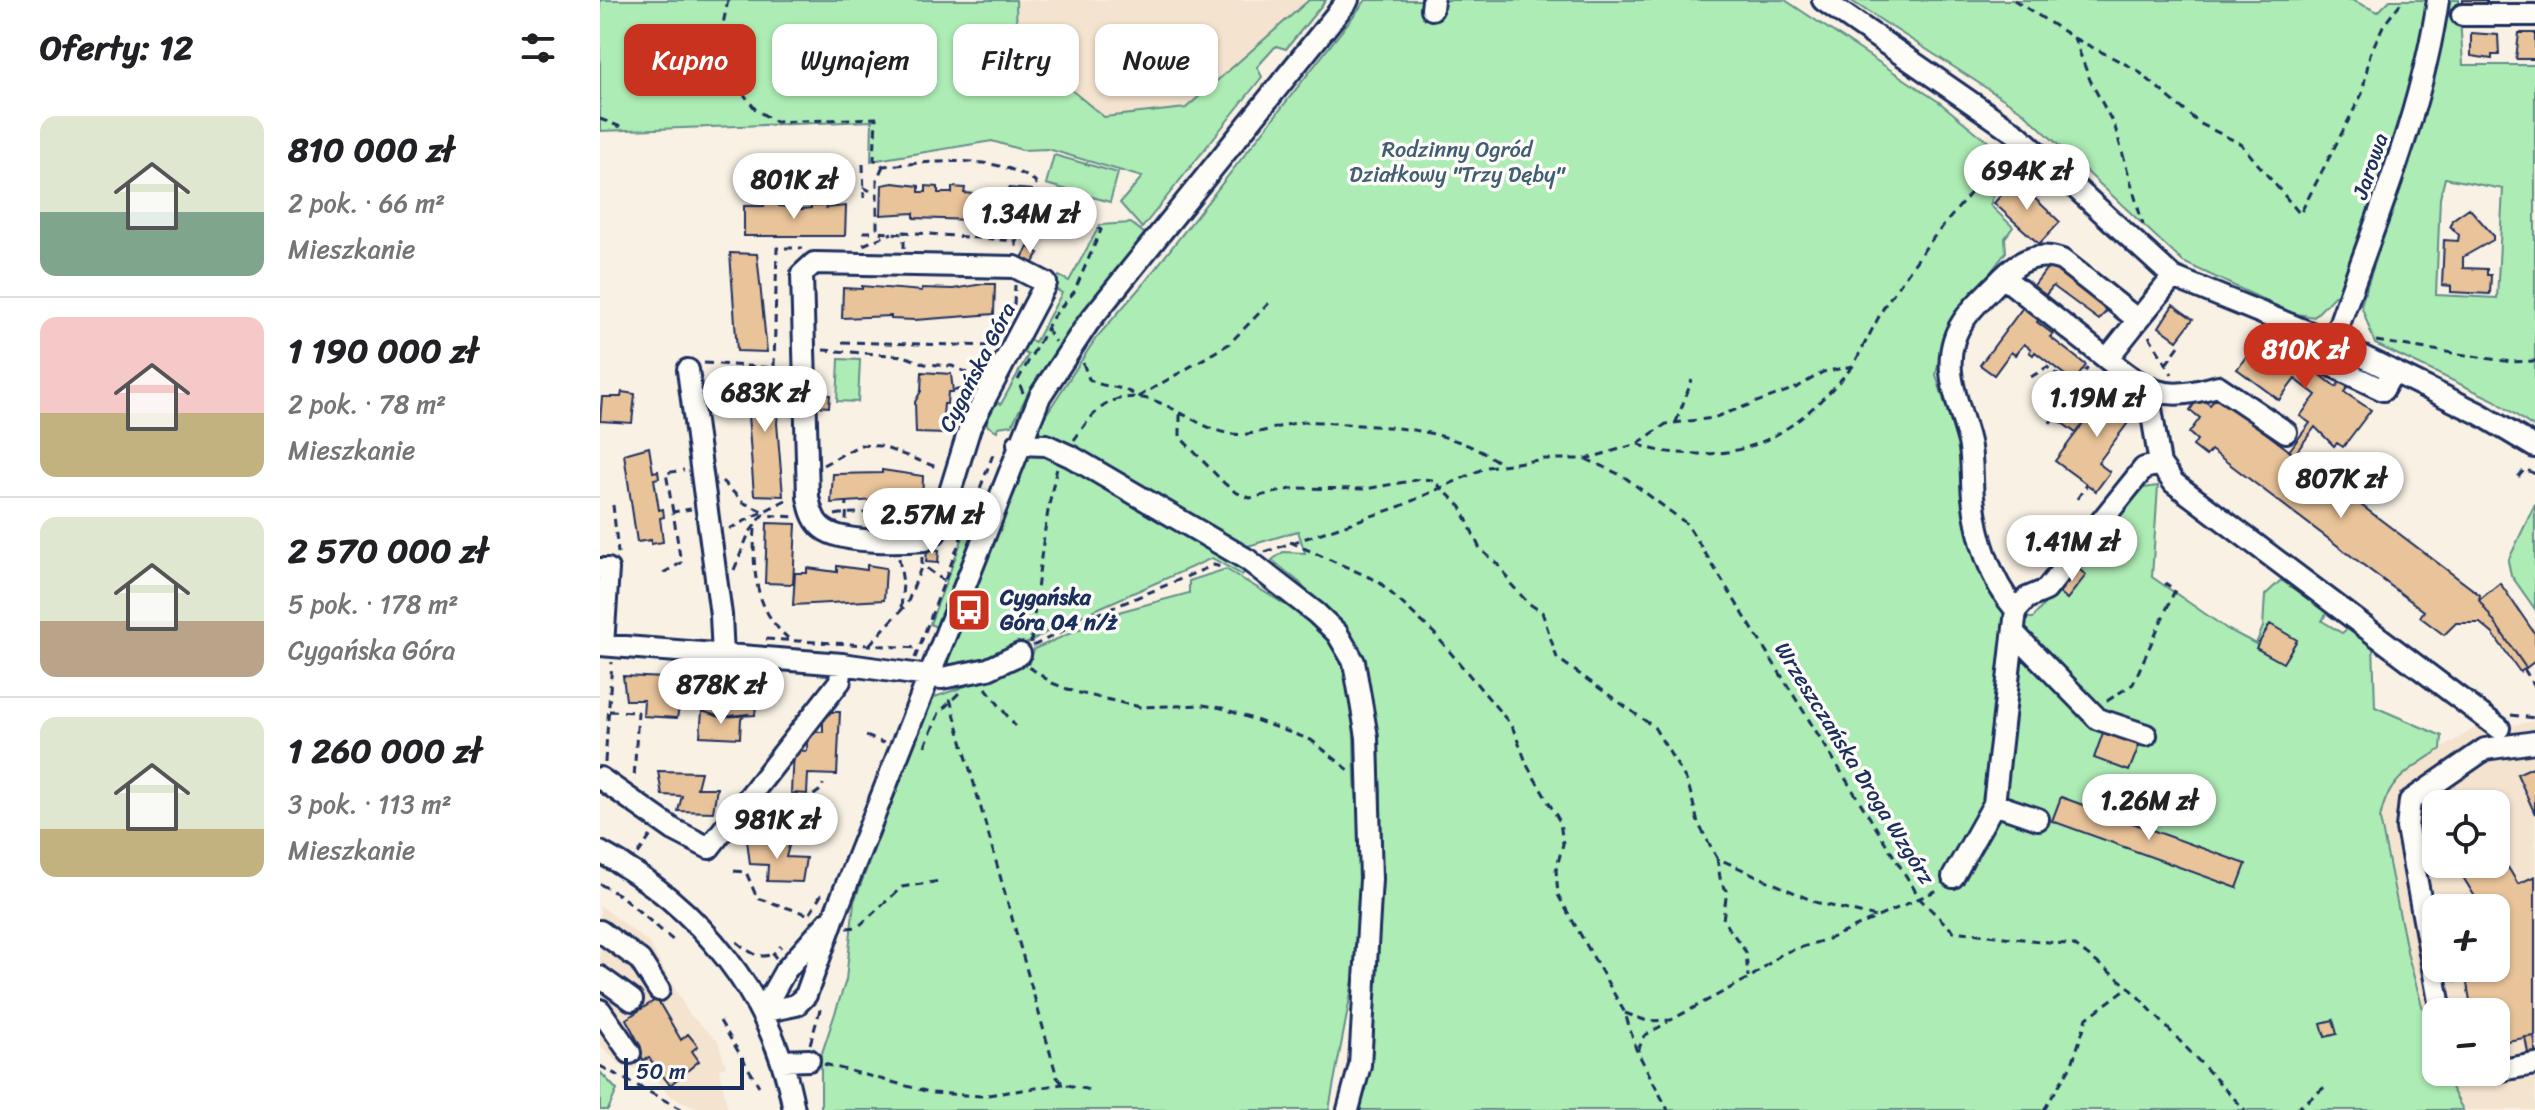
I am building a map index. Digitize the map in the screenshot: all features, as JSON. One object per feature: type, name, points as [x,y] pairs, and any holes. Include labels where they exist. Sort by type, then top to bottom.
[{"type":"street","points":[[762,1012],[796,1005],[806,995],[919,674],[1040,396],[1088,323],[1348,0]]},
{"type":"street","points":[[1823,0],[1870,29],[2018,135],[2173,277],[2333,342],[2480,414],[2535,447]]},
{"type":"street","name":"Jarowa","points":[[2333,342],[2397,163],[2433,37],[2438,0]]},
{"type":"street","points":[[2462,15],[2535,15]]},
{"type":"street","points":[[2016,610],[1992,575],[1973,501],[1970,445],[1950,379],[1953,342],[1961,324],[2003,277],[2029,258],[2051,256],[2062,260],[2138,320]]},
{"type":"street","name":"Cygańska Góra","points":[[814,263],[1015,267],[1046,283],[970,427],[935,533],[917,541],[838,538],[815,519],[807,480],[802,274],[814,263]]},
{"type":"street","points":[[2003,277],[2102,366],[2148,390],[2184,396],[2218,386],[2286,432]]},
{"type":"street","points":[[2102,366],[2173,277]]},
{"type":"street","points":[[695,366],[703,482],[723,656]]},
{"type":"street","points":[[2148,390],[2160,464],[2174,483],[2499,728]]},
{"type":"street","points":[[1018,444],[1046,445],[1061,451],[1248,560],[1337,633],[1354,662],[1363,697],[1369,789],[1369,927],[1360,1065],[1348,1110]]},
{"type":"street","points":[[1953,877],[1994,804],[2016,610],[2027,598],[2046,590],[2144,468],[2160,464]]},
{"type":"street","points":[[600,569],[608,569],[605,645],[842,664],[942,678],[988,669],[1020,654]]},
{"type":"street","points":[[2014,633],[2098,719],[2146,735]]},
{"type":"street","points":[[600,778],[674,830],[709,848],[840,681],[842,664]]},
{"type":"street","points":[[2438,998],[2407,828],[2410,801],[2415,794],[2485,749],[2535,742]]},
{"type":"street","points":[[1994,804],[2038,819]]},
{"type":"street","points":[[600,852],[646,880],[685,912],[727,956],[762,1012],[782,1061],[794,1110]]},
{"type":"street","points":[[762,1012],[785,971],[835,914]]},
{"type":"street","points":[[600,931],[640,960],[659,990]]},
{"type":"street","points":[[600,977],[632,1000]]},
{"type":"street","points":[[600,1010],[630,1053]]},
{"type":"street","points":[[782,1061],[814,1062]]},
{"type":"street","points":[[2510,1069],[2535,1064]]},
{"type":"path","points":[[728,0],[721,34],[739,74],[739,88],[756,110],[776,122],[876,118],[874,159],[883,166],[969,162],[1024,174],[1035,181],[1038,211],[1033,225],[1016,241],[1013,314]]},
{"type":"path","points":[[2014,0],[2074,38],[2137,70],[2199,123],[2241,144],[2300,214],[2362,94],[2370,54],[2383,26],[2403,0]]},
{"type":"path","points":[[2074,38],[2090,80],[2120,140],[2140,211],[2144,253]]},
{"type":"path","points":[[600,119],[621,127]]},
{"type":"path","points":[[1637,444],[1671,453],[1708,454],[1741,450],[1768,441],[1817,407],[1853,366],[1885,305],[1929,243],[2018,135]]},
{"type":"path","points":[[863,164],[864,198]]},
{"type":"path","points":[[877,232],[878,173],[883,166]]},
{"type":"path","points":[[863,187],[877,196]]},
{"type":"path","points":[[1027,399],[1018,387],[1018,380],[1053,317],[1074,292],[1101,230],[1082,219]]},
{"type":"path","points":[[863,232],[1016,241]]},
{"type":"path","points":[[862,245],[892,233]]},
{"type":"path","points":[[903,264],[904,234]]},
{"type":"path","points":[[1138,397],[1229,344],[1271,301]]},
{"type":"path","points":[[2138,320],[2172,375],[2171,393]]},
{"type":"path","points":[[2375,341],[2511,362],[2535,361]]},
{"type":"path","points":[[842,342],[1002,346]]},
{"type":"path","points":[[2166,364],[2182,342]]},
{"type":"path","points":[[695,366],[774,366],[804,360],[904,356],[925,364],[952,366],[983,381]]},
{"type":"path","points":[[1080,356],[1089,379],[1102,385],[1121,385],[1138,397]]},
{"type":"path","points":[[774,358],[774,366]]},
{"type":"path","points":[[1248,560],[1290,542],[1445,489],[1487,467],[1586,459],[1637,444],[1666,424],[1713,418],[1798,387],[1823,372],[1853,366]]},
{"type":"path","points":[[2050,423],[2087,367],[2102,366]]},
{"type":"path","points":[[2031,377],[2047,367],[2072,386]]},
{"type":"path","points":[[1676,422],[1692,380]]},
{"type":"path","points":[[954,390],[978,391]]},
{"type":"path","points":[[1214,565],[1086,619],[1030,648],[1042,568],[1045,522],[1061,451],[1101,408],[1117,399],[1138,397],[1158,401],[1226,433],[1253,434],[1303,422],[1417,427],[1475,446],[1503,465]]},
{"type":"path","points":[[1180,414],[1180,437],[1224,483],[1250,498],[1296,488],[1328,491],[1390,487],[1422,479],[1433,480],[1445,489],[1461,507],[1480,549],[1502,568],[1510,583],[1528,603],[1542,612],[1557,658],[1630,706],[1654,727],[1688,783],[1698,823],[1717,858],[1721,884],[1727,890],[1723,920],[1746,952],[1748,979]]},
{"type":"path","points":[[716,577],[732,573],[755,525],[765,514],[807,480],[860,445],[880,446],[946,470]]},
{"type":"path","points":[[919,674],[918,649],[994,452]]},
{"type":"path","name":"Wrzeszczańska Droga Wzgórz","points":[[1586,459],[1623,476],[1687,524],[1921,900],[1953,931],[2074,945],[2129,987],[2245,1110]]},
{"type":"path","points":[[2518,477],[2525,469],[2535,474]]},
{"type":"path","points":[[663,573],[681,563],[666,473],[681,471]]},
{"type":"path","points":[[703,482],[720,480],[744,503],[765,514],[815,519],[877,511],[907,513],[935,505],[932,517]]},
{"type":"path","points":[[2077,499],[2087,485]]},
{"type":"path","points":[[876,531],[877,500]]},
{"type":"path","points":[[905,531],[907,501]]},
{"type":"path","points":[[613,505],[619,557]]},
{"type":"path","points":[[673,512],[707,506]]},
{"type":"path","points":[[711,537],[765,514]]},
{"type":"path","points":[[755,525],[755,582],[772,625],[788,639]]},
{"type":"path","points":[[1290,542],[1378,581],[1434,633],[1512,726],[1528,767],[1560,822],[1563,844],[1556,870],[1558,895],[1625,1013],[1638,1053],[1668,1110]]},
{"type":"path","points":[[898,555],[903,583],[900,613]]},
{"type":"path","points":[[870,645],[900,613],[922,565]]},
{"type":"path","points":[[935,572],[944,581]]},
{"type":"path","points":[[2098,719],[2108,698],[2133,684],[2175,590],[2165,583]]},
{"type":"path","points":[[769,638],[918,649]]},
{"type":"path","points":[[600,778],[609,711],[605,645]]},
{"type":"path","points":[[1020,654],[1029,667],[1052,683],[1140,707],[1203,705],[1311,740],[1369,789]]},
{"type":"path","points":[[2524,669],[2535,686]]},
{"type":"path","points":[[981,680],[1015,726]]},
{"type":"path","points":[[925,746],[939,713],[950,699],[961,692]]},
{"type":"path","points":[[950,699],[1051,1057],[1063,1084]]},
{"type":"path","points":[[609,711],[638,712],[632,799]]},
{"type":"path","points":[[866,736],[883,743],[888,730]]},
{"type":"path","points":[[748,798],[807,800],[822,789],[823,784]]},
{"type":"path","points":[[798,831],[801,800]]},
{"type":"path","points":[[1717,858],[1815,902],[1876,917]]},
{"type":"path","points":[[734,871],[746,872],[757,898],[810,915]]},
{"type":"path","points":[[1638,1053],[1644,1036],[1748,979],[1783,953],[1831,938],[1921,900],[1953,877]]},
{"type":"path","points":[[802,923],[830,880]]},
{"type":"path","points":[[851,930],[902,887],[940,881]]},
{"type":"path","points":[[600,884],[621,896],[675,942]]},
{"type":"path","points":[[784,943],[773,954],[785,971]]},
{"type":"path","points":[[2044,1110],[2072,1064],[2087,1018],[2129,987]]},
{"type":"path","points":[[1625,1013],[1647,1021],[1671,1020]]},
{"type":"path","points":[[720,1021],[759,1086]]},
{"type":"path","points":[[814,1062],[933,1093],[981,1096],[1063,1084],[1090,1090]]},
{"type":"path","points":[[600,1066],[683,1110]]},
{"type":"path","points":[[2296,1110],[2326,1086]]},
{"type":"shaded area","points":[[1016,0],[1309,0],[1218,80],[1218,24],[1095,24],[1095,96],[1200,96],[1186,108],[1103,117],[1078,96],[1079,24],[1017,24]]},
{"type":"shaded area","points":[[2535,721],[2535,1110],[2463,1110],[2450,1086],[2510,1086],[2510,998],[2422,998],[2422,1006],[2408,956],[2385,835],[2382,835],[2381,809],[2388,792],[2403,772],[2480,725],[2487,730]]},
{"type":"shaded area","points":[[600,905],[649,943],[689,1014],[718,1041],[726,1067],[719,1069],[728,1110],[702,1110],[670,1096],[650,1073],[619,1064],[600,1045]]},
{"type":"green space","points":[[600,0],[1016,0],[1017,24],[953,24],[953,96],[1079,96],[1104,117],[1186,108],[1200,96],[1218,96],[1218,80],[1309,0],[1326,0],[1286,49],[1276,46],[1257,67],[1262,77],[1142,228],[1120,203],[1142,177],[1048,149],[1022,150],[992,141],[871,161],[872,121],[600,131]]},
{"type":"green space","name":"Rodzinny Ogród Działkowy \"Trzy Dęby\"","points":[[1366,0],[1421,0],[1428,12],[1444,0],[1785,0],[1939,102],[2007,157],[1990,205],[2013,227],[2005,238],[2006,252],[1944,334],[1936,375],[1961,456],[1969,523],[2007,617],[1998,803],[2021,618],[2033,618],[2137,489],[2158,486],[2152,577],[2227,629],[2256,644],[2263,627],[2265,595],[2281,580],[2327,612],[2322,621],[2342,633],[2351,626],[2373,643],[2375,707],[2442,736],[2441,749],[2410,769],[2394,785],[2380,819],[2408,956],[2422,1006],[2422,1086],[2450,1086],[2463,1110],[1360,1110],[1382,882],[1381,790],[1374,722],[1362,667],[1300,583],[1272,560],[1283,552],[1305,553],[1298,531],[1238,549],[1035,429],[1041,415],[1045,416],[1096,338],[1144,283]]},
{"type":"green space","points":[[1850,0],[2352,0],[2378,12],[2390,0],[2431,0],[2427,35],[2339,296],[2335,295],[2314,317],[2292,313],[2183,262],[2022,111]]},
{"type":"green space","points":[[2447,0],[2459,0],[2463,65],[2535,65],[2535,428],[2494,400],[2375,344],[2361,305],[2411,152]],"holes":[[[2445,178],[2503,189],[2497,298],[2436,295],[2440,198]]]},
{"type":"green space","points":[[1054,155],[1118,173],[1110,202],[1046,184]]},
{"type":"green space","points":[[1203,199],[1079,353],[1123,294]]},
{"type":"green space","points":[[1131,223],[1149,237],[1060,346],[1030,396],[1027,395],[1012,425],[998,427],[997,431],[988,426],[984,416],[993,401],[1001,404],[1028,355],[1019,350],[1026,338],[1035,342],[1062,293],[1053,288],[1059,276],[1069,281],[1100,225]]},
{"type":"green space","points":[[839,359],[860,360],[858,402],[837,401]]},
{"type":"green space","points":[[1035,453],[1069,462],[1246,571],[1242,575],[1212,558],[1056,627],[987,666],[951,666],[946,659],[977,589],[973,587],[1023,460]]},
{"type":"green space","points":[[2535,504],[2535,609],[2511,575],[2508,561]]},
{"type":"green space","points":[[967,527],[974,530],[936,627],[930,624]]},
{"type":"green space","points":[[1226,569],[1311,624],[1333,648],[1347,679],[1354,728],[1363,863],[1362,904],[1356,963],[1329,1110],[821,1110],[821,1056],[846,980],[854,902],[932,698],[1030,663],[1034,649],[1122,611],[1189,593],[1189,581]]},
{"type":"green space","points":[[600,1072],[617,1090],[608,1110],[600,1110]]},
{"type":"building","points":[[2463,0],[2487,0],[2487,5],[2463,4]]},
{"type":"building","points":[[2471,33],[2498,35],[2499,55],[2492,55],[2492,59],[2471,56]]},
{"type":"building","points":[[2519,33],[2535,33],[2535,59],[2516,59]]},
{"type":"building","points":[[2015,180],[2060,222],[2039,244],[1994,203]]},
{"type":"building","points":[[882,185],[919,186],[919,192],[926,192],[926,186],[938,187],[938,193],[952,193],[952,187],[965,188],[964,193],[976,194],[975,200],[982,200],[982,194],[995,195],[994,200],[1001,200],[1001,194],[1008,195],[1009,188],[1032,190],[1030,222],[969,225],[970,220],[914,218],[914,213],[881,215]]},
{"type":"building","points":[[765,203],[779,203],[779,206],[792,207],[792,210],[811,208],[811,205],[826,205],[826,208],[846,206],[845,236],[744,236],[744,206],[764,206]]},
{"type":"building","points":[[2469,208],[2493,235],[2493,240],[2463,257],[2463,268],[2487,269],[2487,275],[2491,275],[2490,294],[2451,292],[2451,286],[2442,285],[2444,240],[2458,241],[2459,235],[2450,226],[2452,220]]},
{"type":"building","points":[[1028,247],[1039,253],[1032,264],[1022,258]]},
{"type":"building","points":[[730,253],[757,254],[767,352],[737,351]]},
{"type":"building","points":[[2050,264],[2109,308],[2099,320],[2053,286],[2044,297],[2032,288]]},
{"type":"building","points":[[995,284],[994,314],[915,320],[891,319],[891,316],[842,318],[843,288],[862,289],[862,286],[922,291],[922,288],[953,289]]},
{"type":"building","points":[[2027,302],[2043,314],[2037,322],[2053,334],[2050,337],[2086,365],[2074,382],[2035,352],[2033,355],[2029,352],[2031,349],[2024,344],[2015,355],[2011,352],[1994,375],[1980,365]]},
{"type":"building","points":[[2173,305],[2193,319],[2177,340],[2159,327]]},
{"type":"building","points":[[2265,331],[2336,387],[2340,382],[2348,387],[2344,392],[2371,410],[2343,447],[2337,443],[2334,446],[2315,427],[2294,455],[2289,451],[2310,423],[2300,416],[2316,395],[2295,379],[2279,400],[2237,369]]},
{"type":"building","points":[[922,372],[951,374],[953,392],[948,392],[947,404],[944,404],[943,416],[950,416],[945,434],[916,433],[915,402],[921,391]]},
{"type":"building","points":[[752,374],[782,375],[777,423],[783,496],[754,495],[748,415]]},
{"type":"building","points":[[2111,387],[2139,408],[2098,463],[2110,472],[2096,491],[2055,461]]},
{"type":"building","points":[[622,392],[635,394],[632,423],[600,421],[602,397],[621,397]]},
{"type":"building","points":[[818,394],[830,395],[829,407],[817,406]]},
{"type":"building","points":[[2217,396],[2480,595],[2479,600],[2526,668],[2520,672],[2493,634],[2480,623],[2456,623],[2444,635],[2420,617],[2424,611],[2211,450],[2206,456],[2193,446],[2197,440],[2189,433],[2200,418],[2190,410],[2199,397],[2210,405]]},
{"type":"building","points":[[2067,402],[2074,408],[2077,403],[2088,417],[2076,433],[2055,418]]},
{"type":"building","points":[[649,447],[653,472],[658,471],[659,478],[654,479],[659,510],[663,509],[664,517],[660,518],[663,542],[651,544],[651,540],[637,542],[624,454]]},
{"type":"building","points":[[882,470],[923,476],[922,505],[877,500],[831,503],[833,474],[882,473]]},
{"type":"building","points":[[767,523],[796,524],[793,584],[765,583]]},
{"type":"building","points":[[927,549],[939,550],[938,563],[926,562]]},
{"type":"building","points":[[867,565],[886,568],[884,600],[793,605],[795,573],[807,573],[807,568],[837,572],[837,566],[867,570]]},
{"type":"building","points":[[2076,567],[2086,575],[2067,599],[2058,592]]},
{"type":"building","points":[[2500,583],[2535,634],[2535,661],[2526,668],[2479,600]]},
{"type":"building","points":[[2270,624],[2297,640],[2283,663],[2256,648]]},
{"type":"building","points":[[623,676],[665,678],[662,693],[682,694],[677,718],[643,716],[644,700],[626,700]]},
{"type":"building","points":[[704,680],[758,684],[755,715],[720,717],[702,711]]},
{"type":"building","points":[[702,711],[720,717],[747,714],[741,719],[740,738],[700,736]]},
{"type":"building","points":[[823,712],[840,712],[837,775],[808,774],[807,794],[791,793],[793,750],[807,751],[808,731],[823,732]]},
{"type":"building","points":[[2104,730],[2140,743],[2129,771],[2094,758]]},
{"type":"building","points":[[2535,766],[2535,814],[2517,774]]},
{"type":"building","points":[[658,771],[701,772],[697,788],[717,788],[713,812],[678,811],[682,796],[662,795]]},
{"type":"building","points":[[2061,797],[2246,864],[2237,888],[2052,821]]},
{"type":"building","points":[[747,840],[790,842],[786,857],[806,858],[802,882],[767,881],[768,865],[750,864]]},
{"type":"building","points":[[2510,871],[2518,884],[2535,876],[2535,1036],[2510,1040],[2510,998],[2470,998],[2467,982],[2510,982],[2510,894],[2473,894],[2464,878],[2510,878]]},
{"type":"building","points":[[657,999],[681,1040],[688,1034],[698,1046],[692,1051],[699,1061],[670,1085],[649,1058],[643,1060],[638,1050],[641,1047],[626,1019]]},
{"type":"building","points":[[2333,1020],[2337,1034],[2325,1037],[2321,1023]]},
{"type":"building","points":[[2534,1036],[2535,1057],[2528,1053],[2525,1037]]},
{"type":"place","name":"Cygańska Góra 04 n/ż","points":[[969,610]]}]
